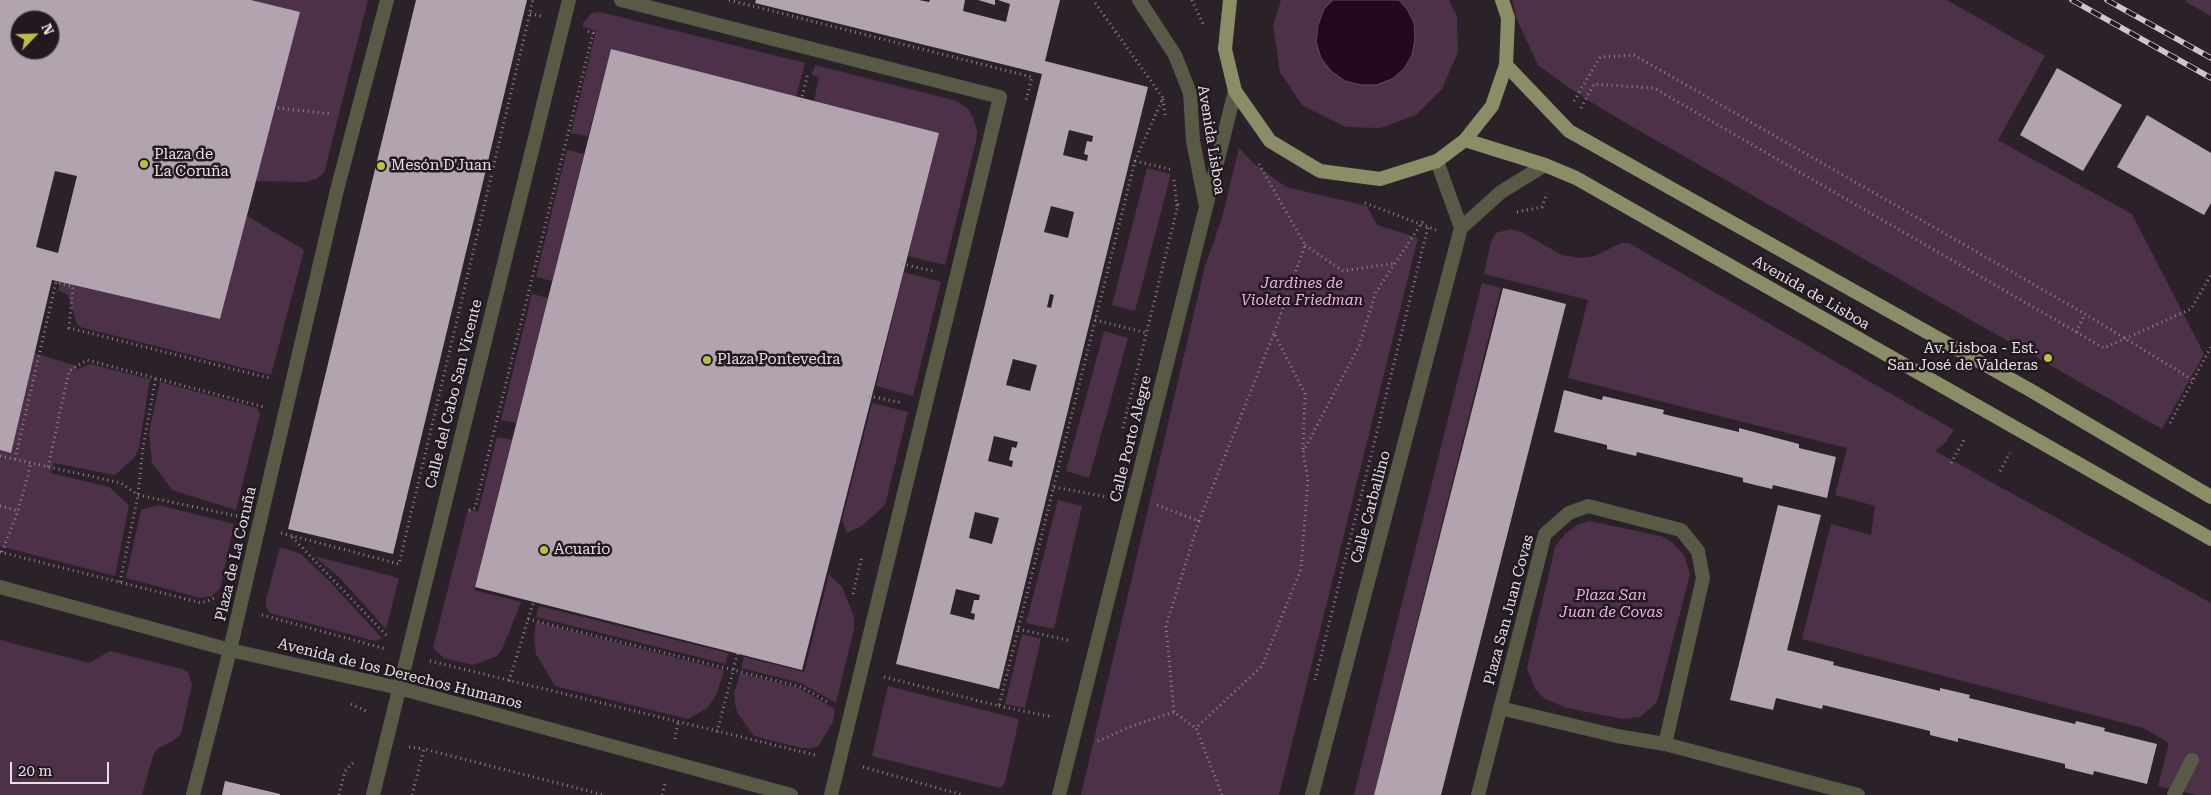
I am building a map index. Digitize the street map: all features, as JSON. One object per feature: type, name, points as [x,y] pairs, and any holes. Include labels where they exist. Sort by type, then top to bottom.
[{"type":"main road","points":[[1227,2],[1225,49],[1235,91],[1270,141],[1320,172],[1380,179],[1437,161],[1465,140],[1492,106],[1506,65],[1508,18],[1502,0]]},
{"type":"main road","name":"Avenida de Lisboa","points":[[1506,65],[1569,131],[2030,390],[2211,496]]},
{"type":"main road","name":"Avenida de Lisboa","points":[[1465,140],[1546,165],[1576,178],[2211,539]]},
{"type":"street","name":"Plaza de La Coruña","points":[[193,795],[240,609],[337,190],[387,0]]},
{"type":"street","name":"Calle del Cabo San Vicente","points":[[373,795],[569,0]]},
{"type":"street","points":[[621,0],[1000,97],[831,795]]},
{"type":"street","name":"Avenida Lisboa","points":[[1139,0],[1175,55],[1190,93],[1193,141],[1206,208]]},
{"type":"street","name":"Calle Porto Alegre","points":[[1059,795],[1235,91]]},
{"type":"street","points":[[1437,161],[1461,228],[1501,192],[1546,165]]},
{"type":"street","name":"Calle Carballino","points":[[1312,795],[1461,228]]},
{"type":"street","name":"Plaza San Juan Covas","points":[[1478,795],[1545,534],[1569,513],[1588,506],[1681,530],[1698,551],[1703,578],[1665,744]]},
{"type":"street","name":"Avenida de los Derechos Humanos","points":[[0,587],[230,650],[399,688],[791,795]]},
{"type":"street","name":"Plaza San Juan Covas","points":[[1500,708],[1617,736],[1665,744],[1858,795]]},
{"type":"street","points":[[2174,795],[2192,760]]},
{"type":"path","points":[[279,532],[398,564],[533,0]]},
{"type":"path","points":[[728,0],[1032,77],[1024,106]]},
{"type":"path","points":[[999,706],[1135,161],[1163,98],[1093,0]]},
{"type":"path","points":[[463,512],[475,508],[593,33],[581,30]]},
{"type":"path","points":[[1573,104],[1600,57],[1634,55],[2085,314],[2193,380]]},
{"type":"path","points":[[801,101],[809,70]]},
{"type":"path","points":[[1569,131],[1594,84],[1654,88],[2104,348],[2191,309],[2211,275]]},
{"type":"path","points":[[278,108],[321,113]]},
{"type":"path","points":[[1255,157],[1305,245],[1343,271],[1395,263]]},
{"type":"path","points":[[1135,161],[1172,170]]},
{"type":"path","points":[[1302,452],[1359,346],[1376,292],[1425,218]]},
{"type":"path","points":[[1312,689],[1428,227]]},
{"type":"path","points":[[1222,795],[1196,728],[1174,712],[1166,626],[1199,521],[1274,333],[1305,245]]},
{"type":"path","points":[[902,264],[936,272]]},
{"type":"path","points":[[15,459],[56,282],[73,287],[69,328],[273,379],[271,385]]},
{"type":"path","points":[[2076,332],[2085,314]]},
{"type":"path","points":[[1095,320],[1147,333]]},
{"type":"path","points":[[1196,728],[1262,666],[1301,569],[1308,479],[1302,452],[1305,394],[1274,333]]},
{"type":"path","points":[[2170,423],[2211,348]]},
{"type":"path","points":[[48,467],[69,371],[87,360],[266,408]]},
{"type":"path","points":[[120,582],[138,495],[143,448],[156,377]]},
{"type":"path","points":[[869,396],[912,404]]},
{"type":"path","points":[[264,417],[268,399]]},
{"type":"path","points":[[1951,462],[1965,438]]},
{"type":"path","points":[[2000,471],[2010,452]]},
{"type":"path","points":[[0,456],[121,483],[138,495],[242,517]]},
{"type":"path","points":[[31,463],[18,511],[1,552],[202,603],[219,596],[240,609],[407,655],[839,761],[963,795]]},
{"type":"path","points":[[1054,487],[1106,497]]},
{"type":"path","points":[[1149,502],[1199,521]]},
{"type":"path","points":[[0,506],[18,511]]},
{"type":"path","points":[[291,536],[392,641]]},
{"type":"path","points":[[852,602],[854,583],[862,554]]},
{"type":"path","points":[[509,680],[534,600]]},
{"type":"path","points":[[528,619],[802,687],[832,704]]},
{"type":"path","points":[[1018,629],[1072,641]]},
{"type":"path","points":[[717,732],[738,652]]},
{"type":"path","points":[[879,676],[1053,718]]},
{"type":"path","points":[[345,700],[370,713],[370,720]]},
{"type":"path","points":[[1097,742],[1132,726],[1174,712]]},
{"type":"path","points":[[412,795],[424,749],[604,795]]},
{"type":"path","points":[[815,755],[821,750]]},
{"type":"path","points":[[339,795],[345,771],[360,758]]},
{"type":"green space","points":[[251,0],[368,0],[324,173],[316,179],[305,182],[256,181],[299,12]]},
{"type":"green space","points":[[1281,0],[1449,0],[1457,16],[1458,52],[1442,89],[1416,115],[1380,128],[1346,127],[1303,106],[1280,72],[1273,25]]},
{"type":"green space","points":[[1512,0],[1947,0],[2045,56],[1998,140],[2132,214],[2204,354],[2162,429],[1617,118],[1569,88],[1538,65],[1517,20]]},
{"type":"green space","points":[[2187,0],[2211,0],[2211,16],[2186,2]]},
{"type":"green space","points":[[600,12],[805,63],[796,97],[611,49],[588,136],[571,133],[596,31],[583,27],[583,23],[592,13]]},
{"type":"green space","points":[[815,65],[957,101],[968,109],[973,117],[977,131],[976,141],[945,265],[908,256],[939,133],[814,101],[819,77],[812,75]]},
{"type":"green space","name":"Jardines de Violeta Friedman","points":[[1239,148],[1253,163],[1286,187],[1367,206],[1377,225],[1418,238],[1279,795],[1081,795],[1205,266],[1222,218]]},
{"type":"green space","points":[[567,150],[584,154],[552,281],[536,277]]},
{"type":"green space","points":[[1147,168],[1171,174],[1135,311],[1112,305]]},
{"type":"green space","points":[[247,216],[304,250],[271,375],[80,327],[77,324],[68,295],[58,290],[61,282],[220,319]]},
{"type":"green space","points":[[1510,229],[1521,232],[1562,255],[1579,258],[1595,256],[1621,243],[1629,243],[1954,430],[1944,444],[1935,451],[2211,603],[2211,795],[2196,795],[2158,786],[2169,743],[2143,728],[1802,639],[1831,524],[1871,535],[1875,506],[1835,495],[1847,448],[1568,378],[1588,300],[1484,274],[1491,242],[1496,233]]},
{"type":"green space","points":[[904,272],[941,282],[913,396],[876,386]]},
{"type":"green space","points":[[1482,283],[1501,288],[1374,795],[1354,795]]},
{"type":"green space","points":[[532,294],[548,298],[516,423],[501,420]]},
{"type":"green space","points":[[1104,331],[1128,338],[1089,478],[1066,471]]},
{"type":"green space","points":[[34,353],[77,366],[76,370],[90,364],[150,379],[139,448],[134,458],[115,475],[54,463],[51,473],[109,487],[129,505],[115,576],[0,546],[0,450],[10,453]]},
{"type":"green space","points":[[160,382],[257,408],[260,414],[236,510],[172,490],[152,463],[149,432]]},
{"type":"green space","points":[[872,403],[908,412],[885,505],[863,525],[847,533],[842,520]]},
{"type":"green space","points":[[497,437],[512,440],[474,590],[521,602],[503,647],[497,656],[473,665],[444,658],[433,648],[468,509],[478,512]]},
{"type":"green space","points":[[1058,500],[1082,506],[1054,629],[1026,623]]},
{"type":"green space","points":[[159,505],[234,524],[220,589],[212,596],[201,598],[126,578],[141,510]]},
{"type":"green space","name":"Plaza San Juan de Covas","points":[[1589,521],[1661,536],[1672,542],[1684,555],[1690,574],[1657,702],[1640,717],[1622,719],[1567,708],[1545,699],[1535,689],[1527,668],[1555,547],[1564,535],[1577,525]]},
{"type":"green space","points":[[280,547],[301,554],[382,638],[375,641],[270,613],[266,608],[266,600]]},
{"type":"green space","points":[[314,556],[399,578],[386,629],[340,578]]},
{"type":"green space","points":[[829,574],[842,587],[854,617],[854,629],[836,703],[801,683],[741,668],[744,657],[804,672]]},
{"type":"green space","points":[[539,606],[728,653],[726,664],[536,617]]},
{"type":"green space","points":[[536,622],[724,670],[723,675],[715,697],[707,708],[688,719],[555,686],[536,654],[534,639]]},
{"type":"green space","points":[[1022,634],[1041,639],[1025,708],[1005,704]]},
{"type":"green space","points":[[0,640],[89,663],[110,651],[188,672],[192,685],[181,734],[157,749],[153,756],[142,795],[0,795]]},
{"type":"green space","points":[[740,673],[799,688],[835,709],[833,722],[819,745],[813,748],[802,748],[754,736],[738,714],[735,704],[734,694]]},
{"type":"green space","points":[[888,686],[1019,719],[1005,782],[1002,787],[872,756]]},
{"type":"shaded area","points":[[1333,0],[1399,0],[1407,9],[1414,23],[1415,39],[1412,55],[1404,69],[1392,79],[1376,85],[1361,85],[1345,81],[1331,71],[1321,58],[1316,42],[1318,25],[1324,9]]},
{"type":"building","name":"Plaza de La Coruña","points":[[0,0],[251,0],[300,12],[220,319],[52,280],[11,453],[0,450]],"holes":[[[55,171],[77,176],[58,253],[36,247]]]},
{"type":"building","points":[[416,0],[527,0],[393,554],[288,529]]},
{"type":"building","points":[[756,0],[919,0],[929,2],[930,0],[965,0],[963,11],[1006,22],[1010,4],[998,0],[1060,0],[1045,61],[1148,87],[999,689],[896,664],[1042,74],[755,3]],"holes":[[[1069,130],[1093,136],[1092,142],[1087,141],[1084,154],[1088,155],[1087,161],[1063,155]],[[1051,206],[1074,212],[1068,238],[1044,232]],[[1050,294],[1054,295],[1051,308],[1047,307]],[[1013,359],[1037,365],[1030,391],[1006,385]],[[994,436],[1018,442],[1016,448],[1012,447],[1009,460],[1013,461],[1012,467],[988,461]],[[975,512],[999,518],[992,544],[969,538]],[[956,589],[980,595],[979,600],[974,600],[971,613],[975,614],[974,620],[950,614]]]},
{"type":"building","points":[[978,0],[995,0],[995,5]]},
{"type":"building","name":"Plaza Pontevedra","points":[[611,49],[939,133],[802,670],[475,587]]},
{"type":"building","points":[[2057,68],[2122,105],[2083,171],[2020,135]]},
{"type":"building","points":[[2147,115],[2211,153],[2211,203],[2204,215],[2117,167]]},
{"type":"building","points":[[1503,288],[1566,304],[1441,795],[1374,795]]},
{"type":"building","points":[[1564,390],[1602,400],[1603,396],[1664,410],[1663,414],[1739,432],[1739,428],[1799,444],[1799,448],[1836,457],[1827,498],[1773,485],[1772,489],[1743,482],[1743,478],[1637,452],[1636,456],[1607,449],[1607,445],[1554,432]]},
{"type":"building","points":[[1778,505],[1821,515],[1787,650],[1834,662],[1833,665],[1940,691],[1940,688],[1970,695],[1969,698],[2075,724],[2076,721],[2105,728],[2104,731],[2157,744],[2147,784],[2094,771],[2093,775],[2065,768],[2065,764],[1958,738],[1958,742],[1930,735],[1930,731],[1823,705],[1822,709],[1776,698],[1773,710],[1730,700]]},
{"type":"building","points":[[225,781],[280,794],[280,795],[222,795]]},
{"type":"railway","points":[[2072,0],[2211,78]]},
{"type":"railway","points":[[2107,0],[2211,58]]},
{"type":"place","name":"Plaza de La Coruña","points":[[144,164]]},
{"type":"place","name":"Mesón D'Juan","points":[[381,166]]},
{"type":"place","name":"Av. Lisboa - Est. San José de Valderas","points":[[2048,358]]},
{"type":"place","name":"Plaza Pontevedra","points":[[707,360]]},
{"type":"place","name":"Acuario","points":[[544,550]]}]
